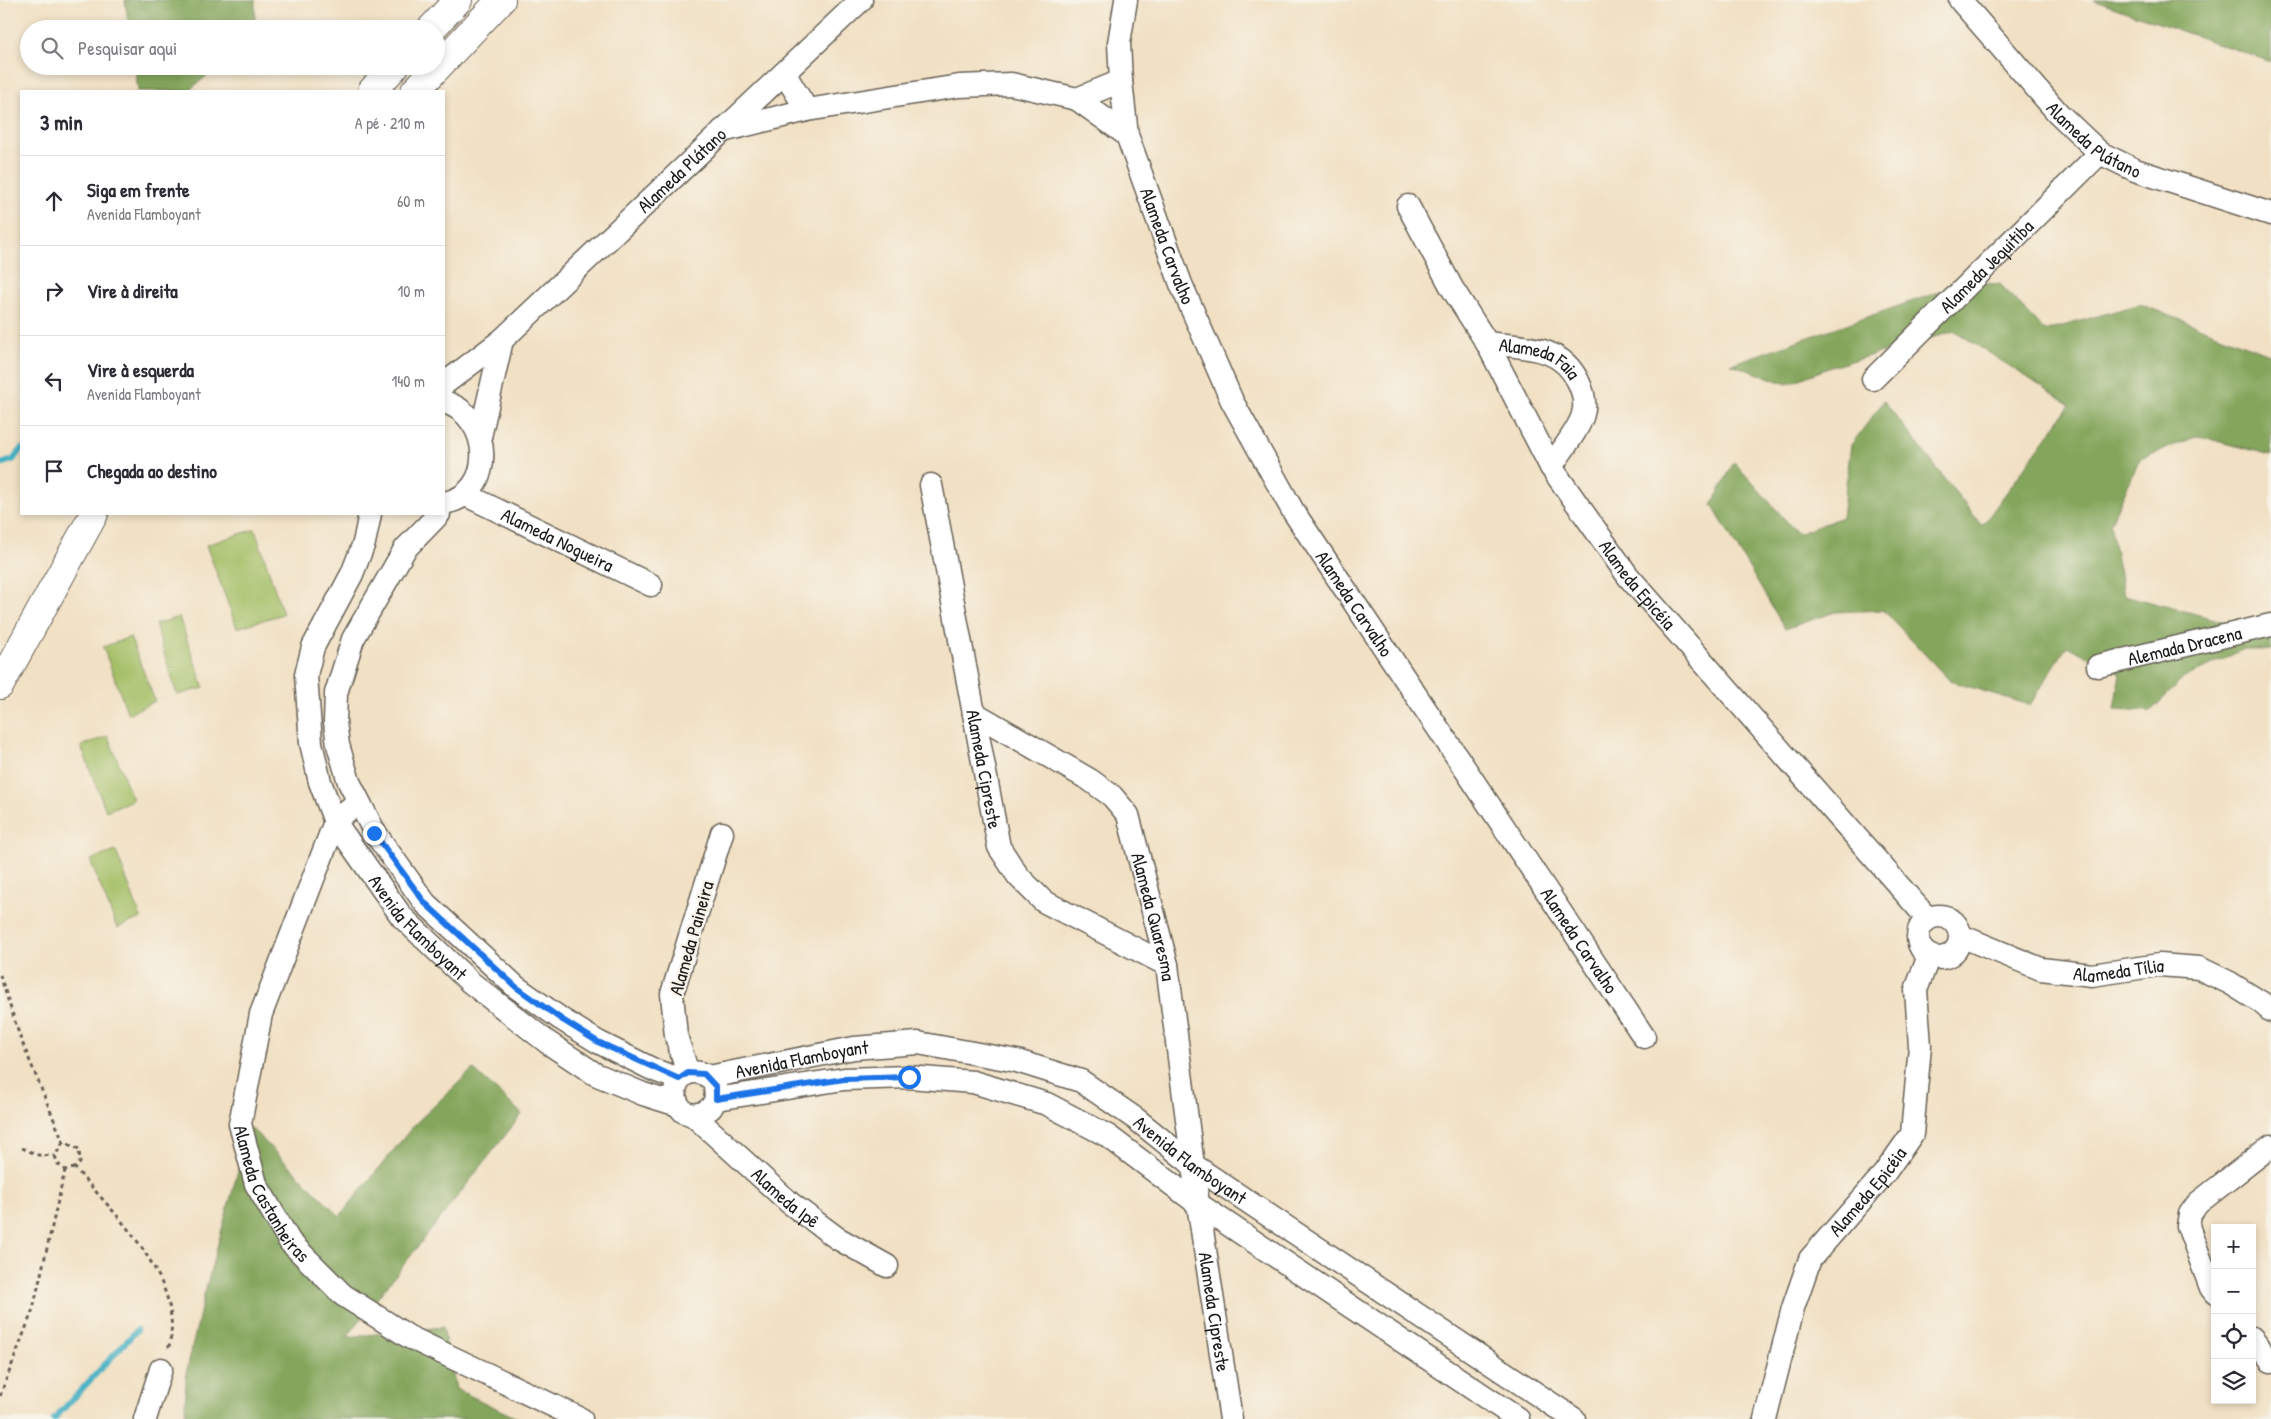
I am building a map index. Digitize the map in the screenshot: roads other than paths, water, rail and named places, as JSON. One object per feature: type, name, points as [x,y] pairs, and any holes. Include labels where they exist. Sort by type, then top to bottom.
[{"type":"main road","points":[[439,20],[458,0]]},
{"type":"main road","points":[[445,59],[501,0]]},
{"type":"main road","points":[[373,90],[387,75]]},
{"type":"main road","points":[[416,90],[430,75]]},
{"type":"main road","points":[[0,685],[93,515]]},
{"type":"street","name":"Alameda Plátano","points":[[445,383],[502,340],[861,0]]},
{"type":"street","name":"Alameda Carvalho","points":[[1126,0],[1119,43],[1120,81],[1128,135],[1181,284],[1232,401],[1293,511],[1644,1037]]},
{"type":"street","name":"Alameda Plátano","points":[[1960,0],[2058,113],[2100,153],[2135,170],[2271,214]]},
{"type":"street","points":[[784,72],[807,110]]},
{"type":"street","points":[[1077,99],[1120,81]]},
{"type":"street","points":[[722,131],[807,110],[976,86],[1011,84],[1077,99],[1128,135]]},
{"type":"street","name":"Alameda Jequitiba","points":[[1873,379],[2100,153]]},
{"type":"street","name":"Alameda Epicéia","points":[[1408,206],[1452,288],[1487,343],[1551,467],[1628,576],[1928,919]]},
{"type":"street","points":[[480,437],[502,340]]},
{"type":"street","name":"Alameda Faia","points":[[1487,343],[1547,351],[1567,363],[1576,377],[1582,390],[1583,416],[1551,467]]},
{"type":"street","points":[[445,402],[453,405],[470,419],[480,437]]},
{"type":"street","name":"Avenida Flamboyant","points":[[449,505],[480,473],[483,459],[480,437]]},
{"type":"street","name":"Alameda Cipreste","points":[[931,484],[999,847],[1018,876],[1043,901],[1167,965]]},
{"type":"street","name":"Alameda Nogueira","points":[[449,505],[652,585]]},
{"type":"street","name":"Avenida Flamboyant","points":[[370,515],[364,543],[355,566],[313,647],[306,675],[310,743],[320,782],[335,822],[402,917],[470,982],[547,1042],[595,1074],[685,1110],[703,1113],[711,1108],[716,1099],[844,1079],[909,1077],[973,1082],[1047,1104],[1108,1136],[1198,1204],[1518,1419]]},
{"type":"street","name":"Avenida Flamboyant","points":[[439,515],[405,549],[353,639],[336,693],[335,722],[338,745],[358,801],[374,833],[425,903],[516,987],[561,1019],[598,1042],[692,1076],[854,1048],[918,1043],[1017,1061],[1081,1081],[1136,1119],[1193,1165],[1574,1419]]},
{"type":"street","name":"Alemada Dracena","points":[[2098,666],[2271,625]]},
{"type":"street","name":"Alameda Quaresma","points":[[974,714],[1090,780],[1112,796],[1128,816],[1167,965],[1198,1204]]},
{"type":"street","points":[[335,822],[358,801]]},
{"type":"street","name":"Alameda Castanheiras","points":[[335,822],[259,1023],[240,1124],[256,1184],[290,1242],[343,1295],[409,1337],[581,1419]]},
{"type":"street","name":"Alameda Paineira","points":[[692,1076],[676,1036],[672,994],[722,833]]},
{"type":"street","points":[[1939,915],[1949,918],[1958,925],[1961,936],[1958,947],[1951,955],[1940,958],[1929,956],[1921,948],[1918,937],[1920,926],[1928,919],[1939,915]]},
{"type":"street","name":"Alameda Tília","points":[[1961,936],[2041,969],[2092,975],[2159,965],[2199,968],[2230,983],[2271,1011]]},
{"type":"street","name":"Alameda Epicéia","points":[[1765,1419],[1793,1308],[1810,1259],[1884,1174],[1912,1134],[1920,1046],[1916,990],[1929,956]]},
{"type":"street","points":[[685,1110],[674,1097],[674,1087],[692,1076],[716,1087],[716,1099]]},
{"type":"street","name":"Alameda Ipê","points":[[685,1110],[790,1203],[837,1238],[887,1266]]},
{"type":"street","points":[[2211,1288],[2188,1226],[2190,1214],[2198,1203],[2271,1146]]},
{"type":"street","name":"Alameda Cipreste","points":[[1198,1204],[1231,1419]]},
{"type":"street","points":[[1258,1245],[1274,1219]]},
{"type":"street","points":[[2256,1343],[2271,1361]]},
{"type":"street","points":[[145,1419],[161,1369]]},
{"type":"waterway","points":[[0,464],[13,460],[20,450]]},
{"type":"waterway","points":[[54,1419],[137,1330]]}]
